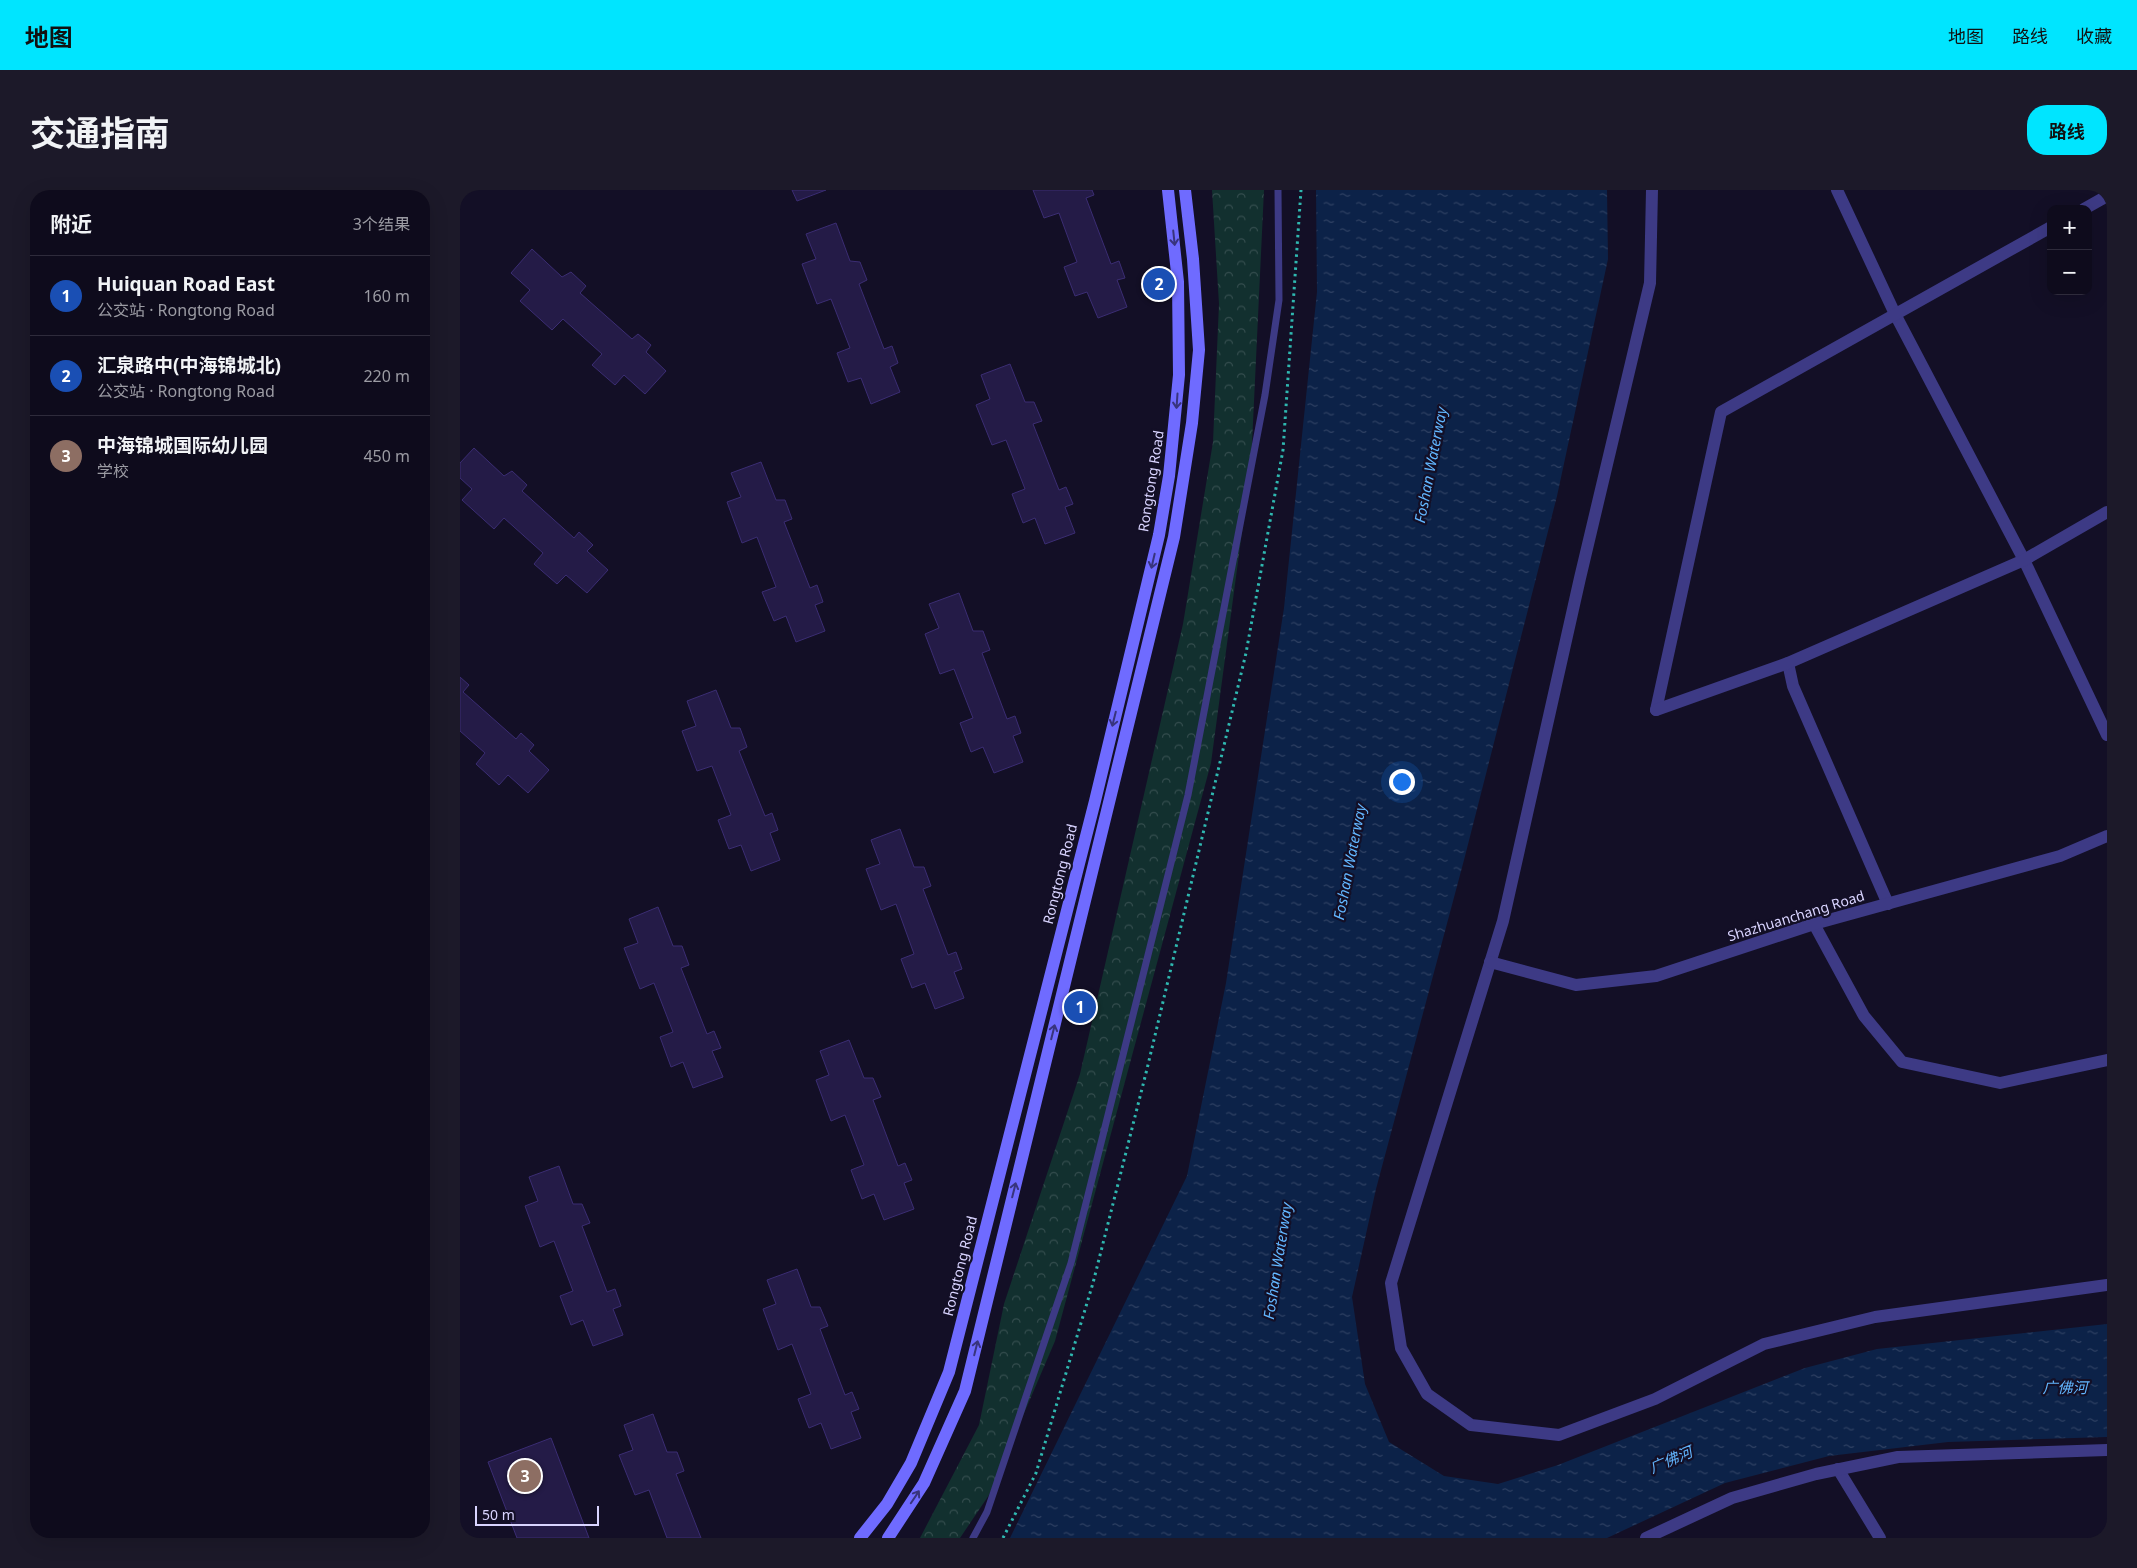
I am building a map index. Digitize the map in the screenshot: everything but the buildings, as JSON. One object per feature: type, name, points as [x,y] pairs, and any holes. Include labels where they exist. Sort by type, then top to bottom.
[{"type":"main road","name":"Rongtong Road","points":[[860,1538],[887,1504],[911,1463],[949,1372],[1157,544],[1169,476],[1179,375],[1178,282],[1168,190]]},
{"type":"main road","points":[[888,1538],[924,1483],[965,1390],[1174,537],[1192,424],[1199,350],[1193,259],[1185,190]]},
{"type":"street","points":[[1652,190],[1650,283],[1578,588],[1503,921],[1390,1283],[1401,1348],[1427,1394],[1471,1425],[1559,1435],[1655,1399],[1764,1344],[1875,1318],[2107,1285]]},
{"type":"street","points":[[1837,190],[1896,314],[2024,560],[2107,735]]},
{"type":"street","points":[[2091,205],[2107,196]]},
{"type":"street","points":[[2047,229],[1721,412],[1656,710],[1788,663],[2024,560],[2107,512]]},
{"type":"street","points":[[1788,663],[1793,686],[1888,904]]},
{"type":"street","name":"Shazhuanchang Road","points":[[1490,962],[1576,985],[1656,976],[1814,924],[2060,856],[2107,836]]},
{"type":"street","points":[[1814,924],[1864,1016],[1902,1062],[2000,1083],[2107,1060]]},
{"type":"street","points":[[1646,1538],[1732,1498],[1838,1469],[1898,1457],[2107,1450]]},
{"type":"street","points":[[1838,1469],[1880,1538]]},
{"type":"lane","points":[[974,1538],[987,1512],[1071,1263],[1188,795],[1269,366],[1279,300],[1278,190]]},
{"type":"path","points":[[1003,1538],[1036,1473],[1093,1283],[1149,1060],[1246,653],[1283,450],[1301,190]]},
{"type":"green space","points":[[1212,190],[1264,190],[1251,465],[1211,763],[1055,1341],[989,1495],[960,1538],[920,1538],[979,1425],[1004,1304],[1080,1074],[1183,624],[1213,442],[1219,304]]},
{"type":"water","points":[[1316,190],[1607,190],[1608,259],[1557,496],[1464,860],[1376,1189],[1352,1297],[1365,1384],[1389,1442],[1444,1476],[1498,1484],[1558,1465],[1805,1368],[1877,1349],[2107,1324],[2107,1437],[1948,1442],[1829,1456],[1725,1483],[1607,1538],[1010,1538],[1187,1176],[1226,983],[1284,608],[1317,292]]},
{"type":"place","name":"汇泉路中(中海锦城北)","points":[[1159,284]]},
{"type":"place","name":"Huiquan Road East","points":[[1080,1007]]},
{"type":"place","name":"中海锦城国际幼儿园","points":[[525,1476]]},
{"type":"water label","name":"Foshan Waterway","points":[[1431,465]]},
{"type":"water label","name":"Foshan Waterway","points":[[1350,862]]},
{"type":"water label","name":"Foshan Waterway","points":[[1278,1261]]},
{"type":"water label","name":"广佛河","points":[[2065,1388]]},
{"type":"water label","name":"广佛河","points":[[1671,1460]]}]
